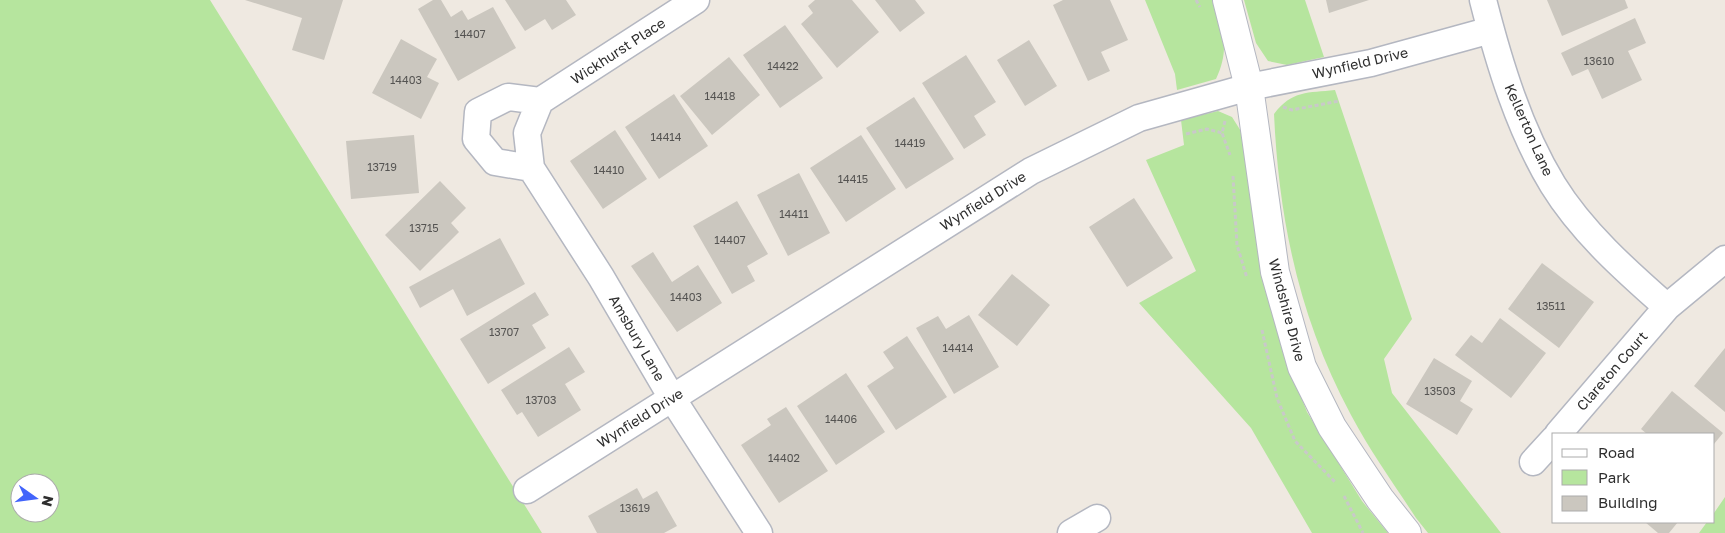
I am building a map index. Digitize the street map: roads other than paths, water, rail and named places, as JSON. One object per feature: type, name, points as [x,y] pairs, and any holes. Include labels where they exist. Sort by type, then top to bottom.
[{"type":"street","name":"Wickhurst Place","points":[[540,101],[696,0]]},
{"type":"street","name":"Windshire Drive","points":[[1227,0],[1248,86],[1274,272],[1302,367],[1332,427],[1380,499],[1407,533]]},
{"type":"street","name":"Kellerton Lane","points":[[1483,0],[1510,89],[1530,139],[1554,185],[1583,223],[1618,263],[1667,307]]},
{"type":"street","name":"Wynfield Drive","points":[[526,490],[1031,171],[1140,118],[1248,86],[1371,63],[1491,30]]},
{"type":"street","points":[[531,168],[495,162],[476,139],[478,112],[508,97],[540,101]]},
{"type":"street","name":"Amsbury Lane","points":[[540,101],[527,133],[531,168],[601,277],[672,398],[759,533]]},
{"type":"street","name":"Clareton Court","points":[[1559,433],[1667,307],[1725,259]]},
{"type":"street","points":[[1533,462],[1552,441]]},
{"type":"street","points":[[1071,533],[1097,518]]}]
